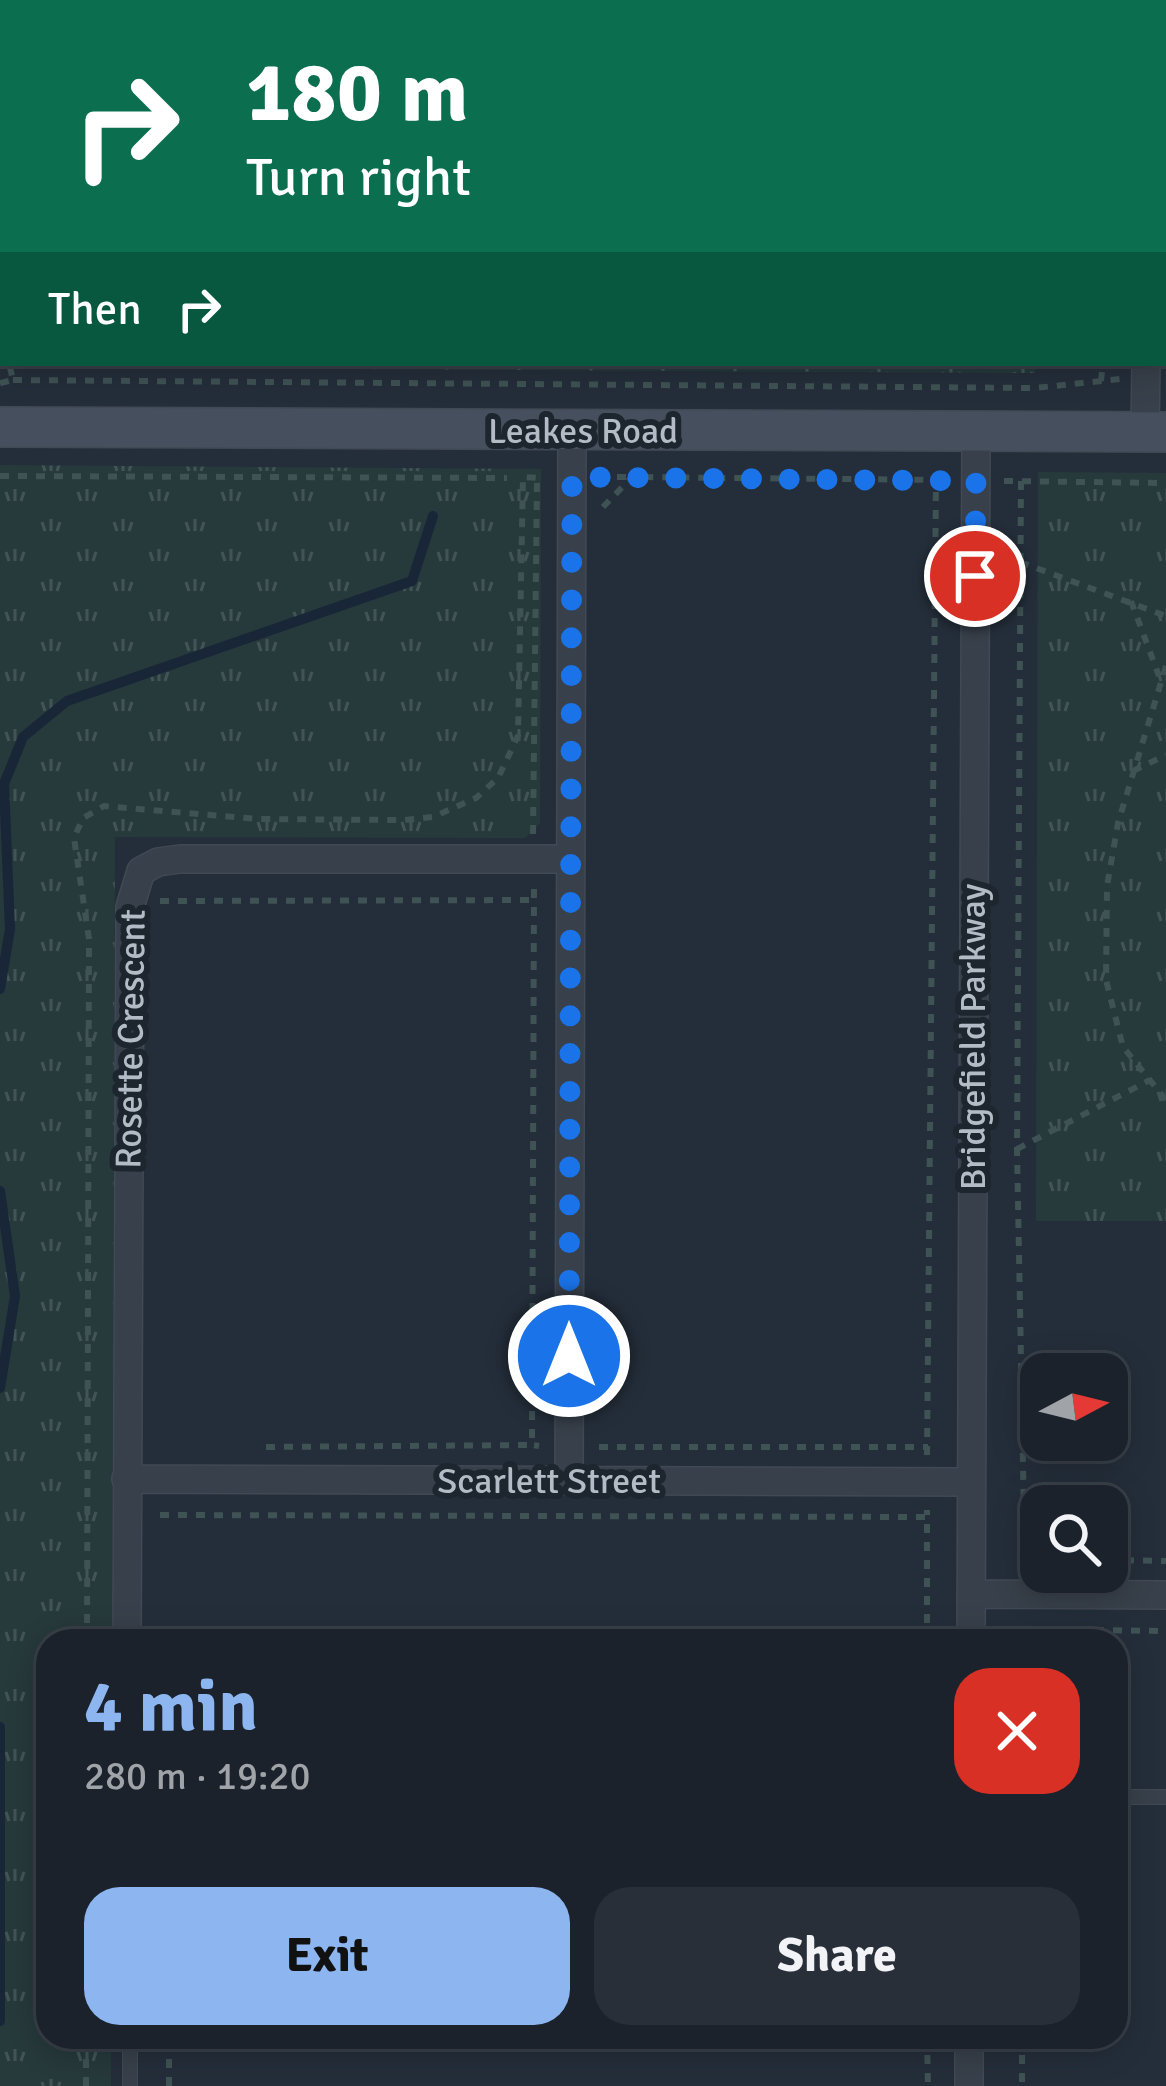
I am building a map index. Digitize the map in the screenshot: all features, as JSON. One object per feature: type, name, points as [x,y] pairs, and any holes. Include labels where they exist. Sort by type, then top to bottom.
[{"type":"street","points":[[1146,370],[1155,432]]},
{"type":"street","name":"Leakes Road","points":[[0,427],[1155,432]]},
{"type":"street","points":[[569,1481],[572,431]]},
{"type":"street","name":"Bridgefield Parkway","points":[[971,1629],[976,434]]},
{"type":"street","name":"Rosette Crescent","points":[[127,1629],[132,901],[141,871],[179,859],[571,859]]},
{"type":"street","name":"Scarlett Street","points":[[127,1479],[971,1482]]},
{"type":"street","points":[[972,1594],[1166,1595]]},
{"type":"street","points":[[969,2086],[970,2049]]},
{"type":"lane","points":[[1128,1797],[1166,1797]]},
{"type":"lane","points":[[130,2049],[130,2086]]},
{"type":"path","points":[[10,366],[14,380]]},
{"type":"path","points":[[1101,381],[1103,366]]},
{"type":"path","points":[[0,382],[1015,388],[1101,381],[1146,370]]},
{"type":"path","points":[[0,476],[507,478]]},
{"type":"path","points":[[87,1629],[88,940],[74,838],[83,818],[104,806],[258,819],[406,820],[433,818],[476,798],[498,778],[518,736],[523,477],[1166,483]]},
{"type":"path","points":[[603,507],[632,477]]},
{"type":"path","points":[[532,1445],[537,478]]},
{"type":"path","points":[[927,1629],[936,480]]},
{"type":"path","points":[[1021,481],[1017,1149],[1024,1485]]},
{"type":"path","points":[[1020,562],[1166,616]]},
{"type":"path","points":[[1131,601],[1160,678]]},
{"type":"path","points":[[1166,666],[1133,771],[1107,886],[1106,980],[1123,1047],[1166,1100]]},
{"type":"path","points":[[1133,771],[1166,755]]},
{"type":"path","points":[[132,901],[534,900]]},
{"type":"path","points":[[1017,1149],[1150,1080]]},
{"type":"path","points":[[253,1447],[928,1447]]},
{"type":"path","points":[[160,1515],[927,1517]]},
{"type":"path","points":[[1128,1560],[1166,1561]]},
{"type":"path","points":[[1023,1629],[1025,1594]]},
{"type":"path","points":[[1128,1630],[1166,1631]]},
{"type":"path","points":[[86,2049],[86,2086]]},
{"type":"path","points":[[169,2086],[170,2049]]},
{"type":"path","points":[[927,2049],[928,2086]]},
{"type":"path","points":[[1022,2049],[1022,2086]]},
{"type":"green space","points":[[1035,366],[1035,373],[11,367]]},
{"type":"green space","points":[[0,465],[541,469],[540,823],[525,838],[115,837],[112,1629],[36,1629],[36,2049],[111,2049],[111,2086],[0,2086]]},
{"type":"green space","points":[[1038,472],[1166,473],[1166,1221],[1036,1221]]},
{"type":"waterway","points":[[0,989],[10,929],[4,784],[23,737],[67,701],[412,581],[433,516]]},
{"type":"waterway","points":[[0,1191],[15,1296],[0,1388]]},
{"type":"waterway","points":[[0,1727],[0,2021]]},
{"type":"route","points":[[569,1356],[572,477],[976,481],[975,576]]}]
